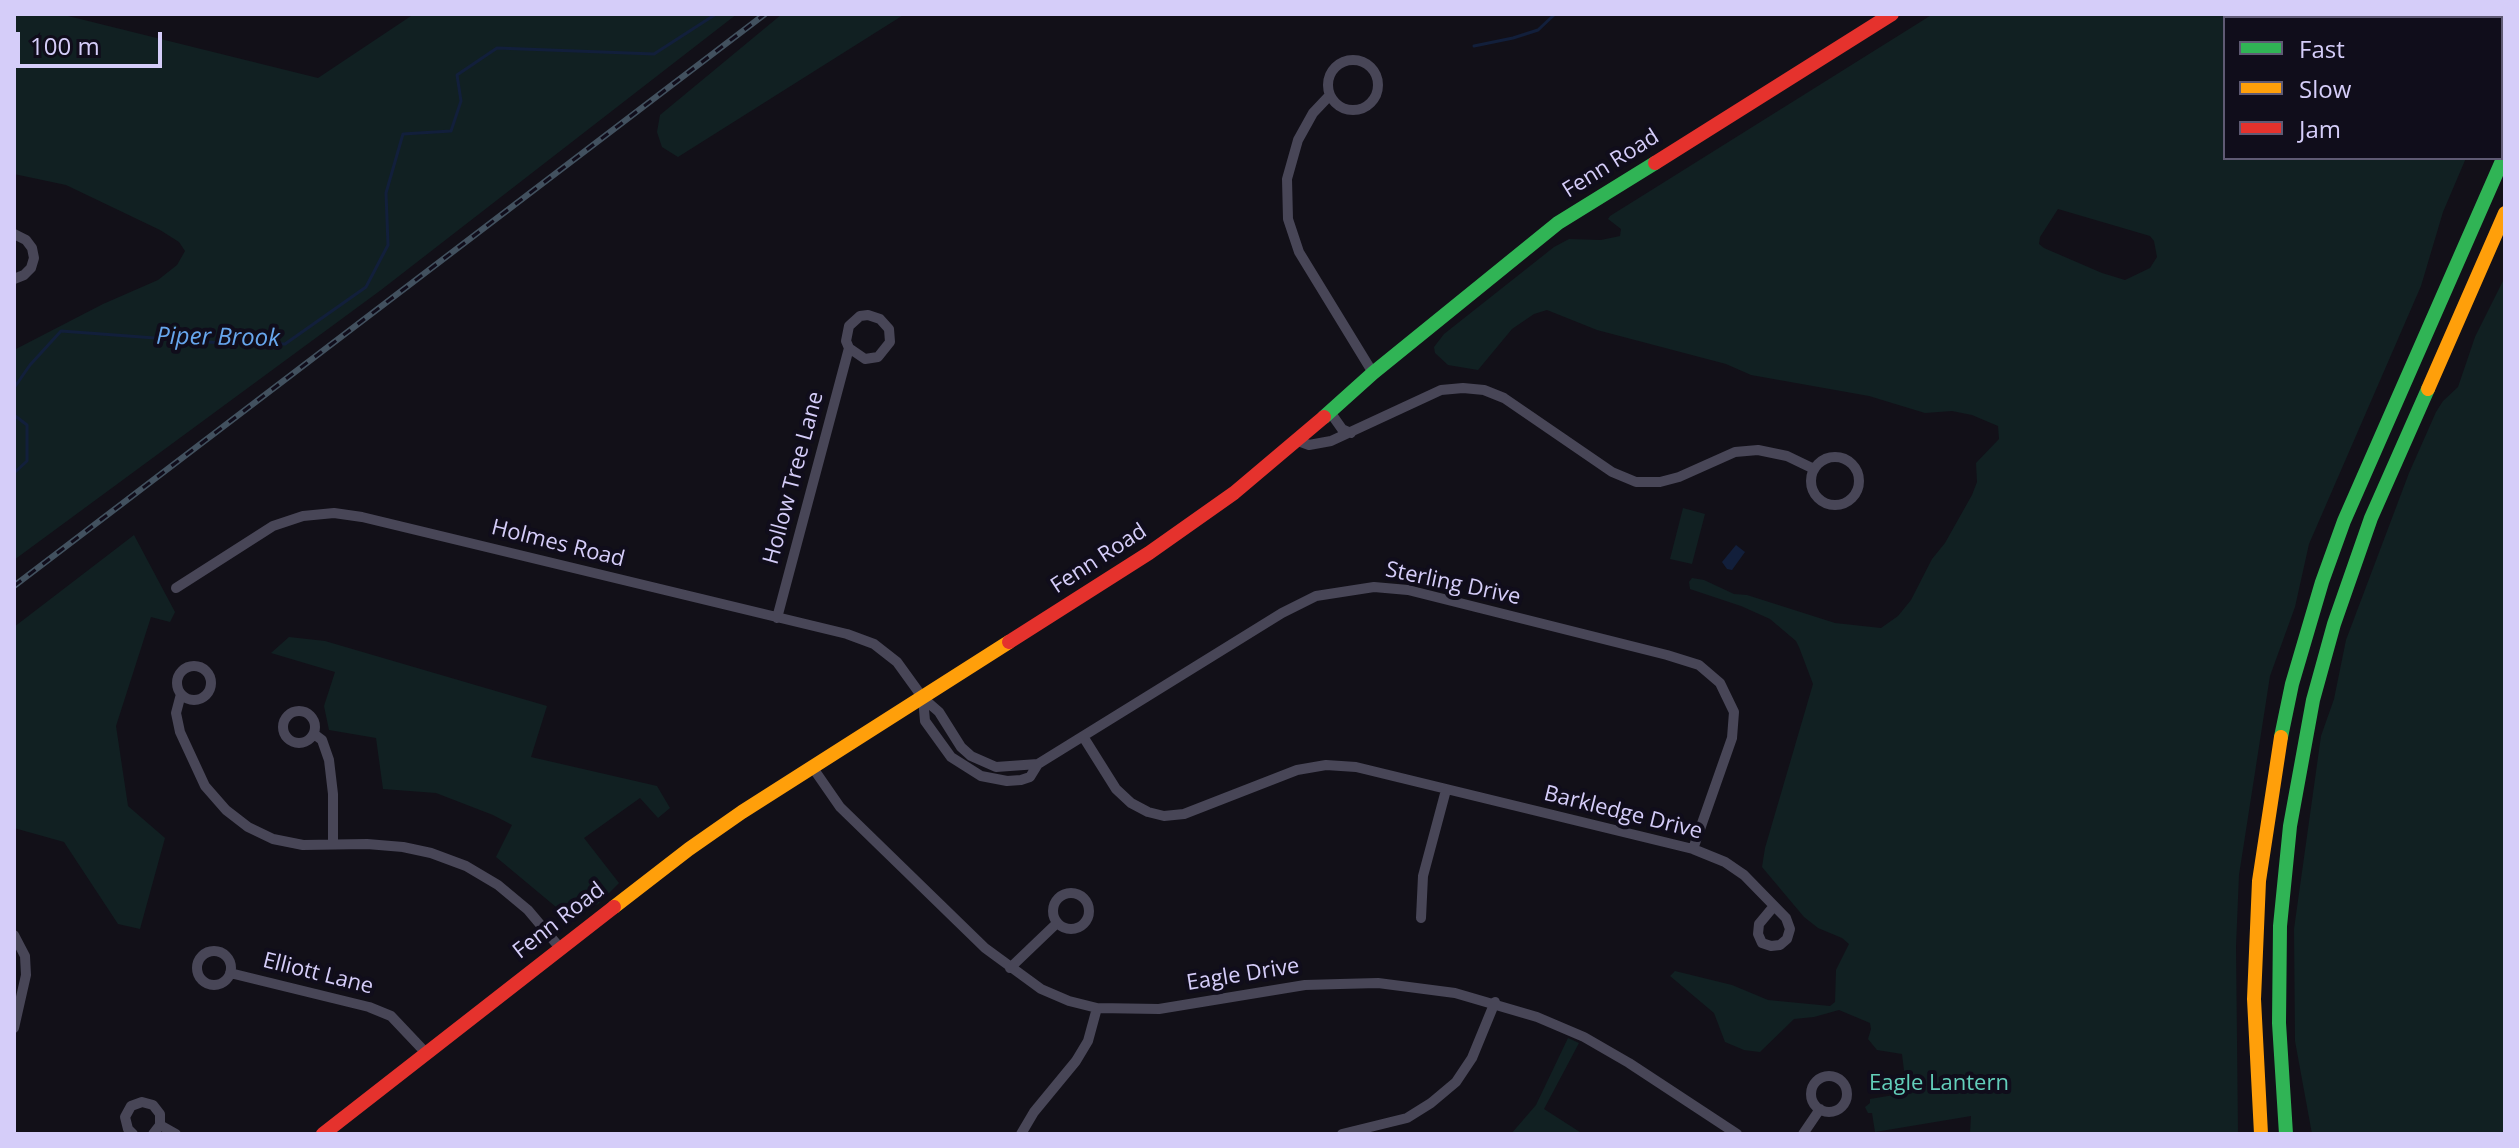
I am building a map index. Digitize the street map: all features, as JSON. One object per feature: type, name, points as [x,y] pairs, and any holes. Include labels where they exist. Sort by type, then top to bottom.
[{"type":"main road","name":"Fenn Road","points":[[323,1134],[689,849],[1175,536],[1234,493],[1298,441],[1373,373],[1558,223],[1892,14]]},
{"type":"main road","points":[[2426,333],[2440,279],[2489,160]]},
{"type":"main road","points":[[2261,1134],[2255,1036],[2255,961],[2261,861],[2279,744],[2300,653],[2334,546],[2502,160]]},
{"type":"main road","points":[[2286,1134],[2279,1034],[2280,926],[2290,826],[2313,700],[2334,624],[2367,529],[2505,213]]},
{"type":"street","points":[[1330,95],[1347,110],[1363,108],[1375,98],[1375,75],[1363,63],[1355,61],[1339,65],[1329,78],[1330,95],[1313,113],[1298,140],[1287,179],[1288,219],[1299,252],[1373,373]]},
{"type":"street","points":[[14,234],[26,240],[34,258],[24,275],[14,279]]},
{"type":"street","name":"Hollow Tree Lane","points":[[777,618],[849,348],[846,341],[849,326],[860,316],[874,316],[889,329],[890,342],[878,357],[865,359],[849,348]]},
{"type":"street","points":[[1298,441],[1319,445],[1441,390],[1463,388],[1484,390],[1504,398],[1612,472],[1636,482],[1660,482],[1679,477],[1735,452],[1758,450],[1787,456],[1814,469]]},
{"type":"street","points":[[1330,412],[1342,429],[1351,433]]},
{"type":"street","points":[[1827,458],[1843,458],[1858,476],[1856,493],[1845,503],[1825,503],[1818,499],[1811,484],[1814,469],[1827,458]]},
{"type":"street","name":"Holmes Road","points":[[176,588],[273,526],[303,516],[334,513],[362,517],[847,634],[874,644],[897,662],[923,698]]},
{"type":"street","name":"Sterling Drive","points":[[923,698],[939,712],[961,747],[971,756],[996,767],[1038,764],[1282,613],[1316,596],[1374,587],[1408,590],[1667,655],[1699,665],[1720,683],[1734,712],[1732,738],[1693,849]]},
{"type":"street","points":[[181,694],[176,713],[180,732],[205,786],[226,810],[248,827],[273,839],[303,845],[403,847],[466,866],[498,885],[528,910],[560,948]]},
{"type":"street","points":[[314,734],[322,740],[329,760],[333,844]]},
{"type":"street","name":"Barkledge Drive","points":[[1084,738],[1116,789],[1131,803],[1164,816],[1184,814],[1297,770],[1326,765],[1356,767],[1693,849],[1725,862],[1744,875],[1774,906]]},
{"type":"street","name":"Eagle Drive","points":[[813,768],[840,807],[876,844],[1010,968],[1041,989],[1097,1008],[1159,1009],[1305,985],[1365,983],[1455,993],[1495,1002],[1584,1037],[1737,1134]]},
{"type":"street","points":[[1421,918],[1423,876],[1446,790]]},
{"type":"street","points":[[1010,968],[1057,923]]},
{"type":"street","points":[[14,935],[25,956],[26,975],[14,1028]]},
{"type":"street","name":"Elliott Lane","points":[[230,973],[380,1011],[391,1016],[426,1053]]},
{"type":"street","points":[[1349,1133],[1407,1118],[1456,1082],[1472,1058],[1495,1002]]},
{"type":"street","points":[[1021,1134],[1034,1112],[1076,1061],[1088,1041],[1097,1008]]},
{"type":"street","points":[[133,1134],[125,1117],[131,1106],[148,1102],[160,1114],[157,1129],[176,1134]]},
{"type":"street","points":[[1803,1134],[1820,1109]]},
{"type":"green space","points":[[14,14],[60,14],[318,78],[414,14],[737,14],[381,290],[14,560],[14,350],[103,304],[158,280],[177,265],[185,251],[179,242],[160,230],[66,185],[14,174]]},
{"type":"green space","points":[[782,14],[905,14],[678,157],[662,147],[657,132],[660,115]]},
{"type":"green space","name":"Eagle Lantern","points":[[1933,14],[2271,14],[2223,16],[2223,160],[2465,160],[2443,212],[2421,286],[2309,544],[2295,607],[2270,676],[2239,875],[2236,946],[2238,1134],[1970,1134],[1971,1116],[1875,1132],[1872,1113],[1868,1113],[1865,1107],[1870,1099],[1900,1094],[1906,1086],[1902,1054],[1877,1050],[1868,1039],[1870,1023],[1839,1010],[1794,1019],[1760,1052],[1744,1050],[1725,1042],[1714,1013],[1670,976],[1675,971],[1732,985],[1768,1000],[1830,1006],[1835,1002],[1836,970],[1849,944],[1804,917],[1762,867],[1813,684],[1799,647],[1770,619],[1690,589],[1689,582],[1692,578],[1704,580],[1734,594],[1747,595],[1835,623],[1881,628],[1898,616],[1911,600],[1932,559],[1945,543],[1972,495],[1977,482],[1976,463],[1999,439],[1998,426],[1972,415],[1952,411],[1925,413],[1869,396],[1751,375],[1726,364],[1597,330],[1547,310],[1534,314],[1512,329],[1478,370],[1448,365],[1435,353],[1434,347],[1444,334],[1554,247],[1569,239],[1601,240],[1620,236],[1621,229],[1608,219]],"holes":[[[2058,209],[2150,236],[2157,257],[2150,268],[2125,280],[2102,273],[2039,244],[2040,237]]]},
{"type":"green space","points":[[2294,14],[2505,14],[2505,71],[2503,76],[2503,16]]},
{"type":"green space","points":[[2505,277],[2505,1134],[2312,1134],[2295,1041],[2294,929],[2321,736],[2334,699],[2346,640],[2409,473],[2436,412],[2458,387],[2475,337]]},
{"type":"green space","points":[[1683,508],[1705,514],[1692,564],[1670,559]]},
{"type":"green space","points":[[134,535],[175,612],[170,622],[151,617],[116,726],[128,806],[165,838],[140,929],[118,924],[64,842],[14,828],[14,627]]},
{"type":"green space","points":[[289,637],[325,641],[547,706],[531,757],[657,786],[670,808],[658,818],[640,798],[584,838],[619,883],[597,905],[562,912],[496,857],[512,825],[436,793],[383,789],[376,738],[329,730],[324,706],[335,672],[271,653]]},
{"type":"green space","points":[[1568,1038],[1579,1043],[1544,1109],[1583,1134],[1511,1134],[1536,1105]]},
{"type":"water","points":[[1736,545],[1745,552],[1732,570],[1727,569],[1722,562]]},
{"type":"waterway","name":"Piper Brook","points":[[14,388],[61,331],[222,343],[285,344],[366,287],[388,245],[386,193],[403,134],[451,131],[461,101],[457,75],[497,48],[654,54],[716,14]]},
{"type":"waterway","points":[[1474,46],[1538,30],[1555,14]]},
{"type":"waterway","name":"Piper Brook","points":[[14,415],[27,425],[27,461],[14,473]]},
{"type":"railway","points":[[14,586],[765,14]]},
{"type":"traffic: fast","points":[[2503,124],[2505,118]]},
{"type":"traffic: fast","points":[[2503,159],[2505,154]]},
{"type":"traffic: fast","points":[[2281,737],[2292,684],[2322,582],[2344,521],[2502,160]]},
{"type":"traffic: fast","points":[[1324,417],[1373,373],[1558,223],[1655,163]]},
{"type":"traffic: fast","points":[[2286,1134],[2279,1023],[2280,926],[2290,826],[2313,700],[2334,624],[2371,518],[2428,389]]},
{"type":"traffic: slow","points":[[2428,389],[2505,213]]},
{"type":"traffic: slow","points":[[614,907],[742,812],[1009,642]]},
{"type":"traffic: slow","points":[[2261,1134],[2254,999],[2259,881],[2281,737]]},
{"type":"traffic: jam","points":[[1655,163],[1892,14]]},
{"type":"traffic: jam","points":[[1009,642],[1149,553],[1234,493],[1324,417]]},
{"type":"traffic: jam","points":[[323,1134],[614,907]]}]
